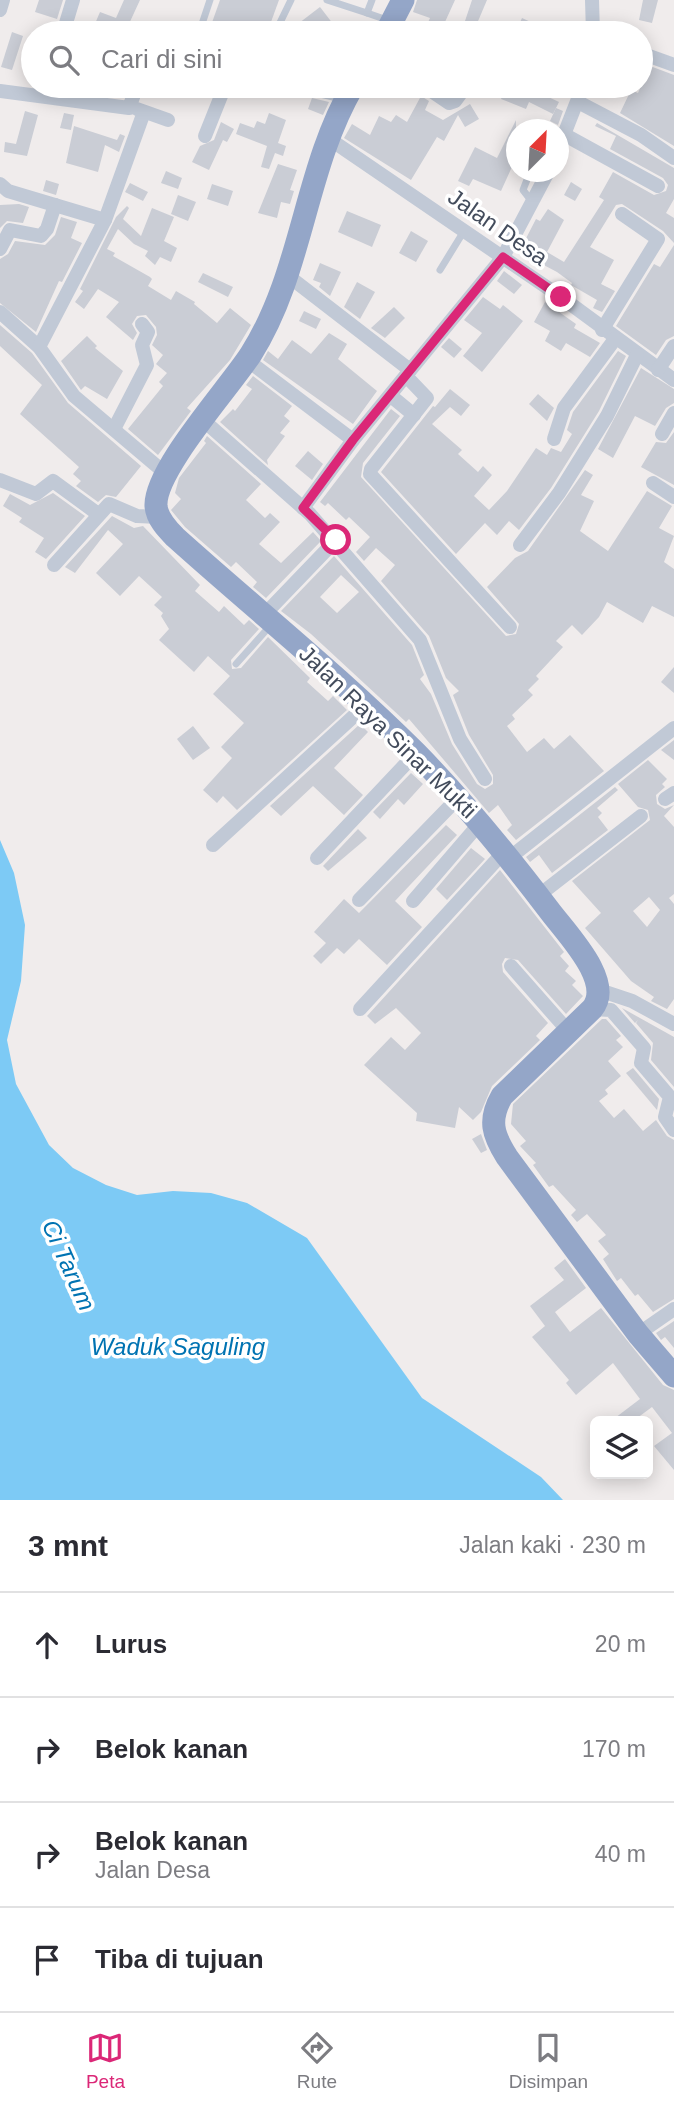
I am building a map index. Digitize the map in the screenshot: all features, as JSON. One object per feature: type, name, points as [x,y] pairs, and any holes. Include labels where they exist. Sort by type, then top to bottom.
[{"type":"highway","points":[[393,21],[403,0]]},
{"type":"highway","points":[[159,517],[157,496],[165,473],[262,337],[287,275],[328,138],[347,98]]},
{"type":"highway","name":"Jalan Raya Sinar Mukti","points":[[159,517],[175,537],[366,705],[458,798],[576,945],[598,981],[596,1000]]},
{"type":"highway","points":[[596,1000],[569,1032],[502,1096],[495,1111],[492,1132],[507,1157],[638,1334],[674,1376]]},
{"type":"street","points":[[0,10],[2,0]]},
{"type":"street","points":[[66,21],[74,0]]},
{"type":"street","points":[[592,0],[593,21]]},
{"type":"street","points":[[653,57],[674,65]]},
{"type":"street","points":[[0,91],[21,91]]},
{"type":"street","points":[[77,98],[129,107],[168,120]]},
{"type":"street","points":[[129,107],[132,98]]},
{"type":"street","points":[[205,136],[220,98]]},
{"type":"street","points":[[442,98],[449,103],[457,98]]},
{"type":"street","points":[[569,125],[579,98]]},
{"type":"street","points":[[578,102],[641,135],[674,158]]},
{"type":"street","points":[[39,347],[105,220],[144,113]]},
{"type":"street","name":"Jalan Desa","points":[[328,138],[465,230],[674,380]]},
{"type":"street","points":[[569,148],[658,186]]},
{"type":"street","points":[[303,508],[353,440],[503,257],[543,182]]},
{"type":"street","points":[[0,184],[8,191],[105,220]]},
{"type":"street","points":[[0,249],[10,230],[41,236],[47,229],[55,205]]},
{"type":"street","points":[[603,330],[657,239],[622,215]]},
{"type":"street","points":[[287,275],[408,373],[426,395],[370,474],[510,627]]},
{"type":"street","points":[[0,312],[39,347],[74,396],[165,473]]},
{"type":"street","points":[[114,429],[147,365],[142,345],[148,332],[142,324]]},
{"type":"street","points":[[554,439],[564,408],[615,339]]},
{"type":"street","points":[[658,370],[674,346]]},
{"type":"street","points":[[520,545],[572,473],[607,416],[637,355]]},
{"type":"street","points":[[247,360],[353,440]]},
{"type":"street","points":[[391,396],[414,415]]},
{"type":"street","points":[[662,434],[674,413]]},
{"type":"street","points":[[203,420],[336,540],[420,640],[460,739],[485,779]]},
{"type":"street","points":[[0,480],[36,494],[53,481],[98,514]]},
{"type":"street","points":[[653,483],[674,497]]},
{"type":"street","points":[[54,565],[106,505],[113,504],[136,516],[159,517]]},
{"type":"street","points":[[269,619],[336,540]]},
{"type":"street","points":[[213,845],[366,705]]},
{"type":"street","points":[[360,1009],[505,856],[639,758],[674,728]]},
{"type":"street","points":[[317,858],[416,754]]},
{"type":"street","points":[[359,900],[458,798]]},
{"type":"street","points":[[538,896],[641,816]]},
{"type":"street","points":[[413,901],[480,823]]},
{"type":"street","points":[[511,966],[569,1032]]},
{"type":"street","points":[[596,1000],[632,1001],[674,1024]]},
{"type":"street","points":[[596,1000],[611,1010],[644,1048],[641,1063],[670,1097],[665,1117],[674,1130]]},
{"type":"street","points":[[638,1334],[674,1309]]},
{"type":"lane","points":[[203,21],[210,0]]},
{"type":"lane","points":[[281,21],[291,0]]},
{"type":"lane","points":[[327,0],[367,13],[379,21]]},
{"type":"lane","points":[[367,13],[372,0]]},
{"type":"lane","points":[[526,182],[523,190],[533,203]]},
{"type":"lane","points":[[440,270],[465,230]]},
{"type":"lane","points":[[236,664],[269,619]]},
{"type":"water","name":"Waduk Saguling","points":[[0,840],[14,873],[25,925],[21,981],[7,1040],[16,1084],[49,1145],[73,1168],[106,1185],[137,1195],[173,1191],[211,1193],[247,1203],[307,1238],[422,1398],[541,1477],[563,1500],[0,1500]]},
{"type":"building","points":[[39,0],[63,0],[57,19],[35,12]]},
{"type":"building","points":[[124,0],[140,0],[130,21],[96,21],[100,12],[116,18]]},
{"type":"building","points":[[220,0],[279,0],[271,21],[213,21]]},
{"type":"building","points":[[417,0],[455,0],[445,21],[429,21],[430,18],[413,12]]},
{"type":"building","points":[[472,0],[487,0],[478,21],[465,21]]},
{"type":"building","points":[[643,0],[658,0],[653,21],[639,20]]},
{"type":"building","points":[[320,7],[331,21],[302,21]]},
{"type":"building","points":[[12,32],[21,35],[12,70],[1,67]]},
{"type":"building","points":[[653,67],[674,75],[674,146],[620,113],[627,98],[653,98]]},
{"type":"building","points":[[312,98],[329,102],[323,115],[308,109]]},
{"type":"building","points":[[420,98],[429,101],[425,110],[443,120],[470,104],[479,119],[465,127],[458,115],[444,141],[437,137],[411,180],[344,138],[352,124],[370,135],[379,116],[391,122],[396,115],[407,122]]},
{"type":"building","points":[[550,98],[559,102],[553,114],[529,102],[526,109],[501,99]]},
{"type":"building","points":[[556,108],[563,111],[560,119],[551,119]]},
{"type":"building","points":[[25,111],[38,115],[27,156],[4,152],[5,142],[16,144]]},
{"type":"building","points":[[64,113],[74,115],[71,130],[60,128]]},
{"type":"building","points":[[269,113],[286,120],[278,143],[286,146],[283,156],[275,153],[269,169],[261,167],[267,146],[236,134],[240,123],[254,128],[257,121],[265,124]]},
{"type":"building","points":[[221,122],[234,129],[227,142],[223,140],[209,170],[192,162],[200,146],[214,140]]},
{"type":"building","points":[[597,123],[674,168],[674,199],[666,213],[674,218],[674,243],[663,231],[622,204],[616,205],[590,247],[614,260],[601,284],[615,291],[602,312],[593,308],[597,300],[571,285],[572,283],[557,272],[519,252],[536,219],[540,221],[548,209],[564,220],[547,252],[564,262],[604,200],[599,197],[613,172],[654,195],[666,191],[668,185],[663,178],[610,149],[616,136],[595,126]]},
{"type":"building","points":[[74,126],[117,140],[120,134],[125,136],[119,152],[105,145],[98,172],[66,163]]},
{"type":"building","points":[[506,140],[506,180],[501,191],[473,179],[469,186],[458,181],[475,147],[497,158]]},
{"type":"building","points":[[278,164],[297,170],[290,190],[294,191],[290,204],[281,202],[277,218],[258,213]]},
{"type":"building","points":[[166,171],[182,178],[178,189],[161,183]]},
{"type":"building","points":[[46,180],[59,184],[56,195],[43,191]]},
{"type":"building","points":[[571,182],[582,189],[575,201],[564,195]]},
{"type":"building","points":[[130,183],[148,192],[143,201],[125,192]]},
{"type":"building","points":[[212,184],[233,191],[228,206],[207,199]]},
{"type":"building","points":[[178,195],[196,202],[188,221],[171,214]]},
{"type":"building","points":[[19,204],[29,207],[23,223],[7,221],[0,228],[0,205]]},
{"type":"building","points":[[127,206],[129,208],[123,219],[141,236],[152,208],[174,217],[164,241],[177,248],[171,262],[160,257],[155,265],[145,256],[148,251],[134,244],[118,229],[107,249],[115,253],[113,256],[150,277],[152,279],[148,286],[171,300],[176,291],[195,302],[194,304],[217,323],[230,308],[251,325],[230,360],[187,408],[191,411],[158,455],[128,429],[163,386],[159,382],[167,373],[156,364],[163,355],[152,345],[157,335],[156,327],[146,315],[137,316],[132,324],[137,333],[133,340],[106,317],[119,302],[98,289],[84,309],[75,302],[83,291],[80,289],[116,217]]},
{"type":"building","points":[[347,211],[381,225],[372,247],[338,232]]},
{"type":"building","points":[[61,217],[77,222],[71,238],[82,243],[62,282],[59,281],[36,332],[0,303],[0,259],[8,254],[15,241],[45,245],[55,235]]},
{"type":"building","points":[[411,231],[428,241],[416,262],[399,253]]},
{"type":"building","points":[[674,245],[674,336],[666,340],[656,355],[616,326],[654,264],[660,267]]},
{"type":"building","points":[[320,263],[341,272],[330,296],[319,287],[321,283],[313,280]]},
{"type":"building","points":[[504,271],[522,285],[514,294],[497,281]]},
{"type":"building","points":[[203,273],[233,287],[228,297],[198,282]]},
{"type":"building","points":[[357,282],[375,292],[360,319],[344,307]]},
{"type":"building","points":[[483,297],[500,309],[503,305],[523,321],[482,372],[463,356],[482,333],[464,320]]},
{"type":"building","points":[[545,302],[576,324],[574,328],[600,343],[590,357],[566,343],[561,351],[545,341],[550,331],[534,322]]},
{"type":"building","points":[[394,307],[405,318],[385,338],[371,328]]},
{"type":"building","points":[[304,311],[321,319],[316,329],[299,321]]},
{"type":"building","points":[[0,325],[32,353],[68,403],[141,466],[116,497],[106,495],[98,502],[76,486],[81,481],[73,474],[79,467],[20,414],[42,385],[0,346]]},
{"type":"building","points":[[329,333],[347,344],[338,359],[377,391],[353,424],[263,360],[268,351],[278,359],[292,340],[311,354]]},
{"type":"building","points":[[87,336],[97,346],[95,348],[123,371],[107,399],[85,386],[81,390],[61,361]]},
{"type":"building","points":[[449,338],[462,349],[454,358],[441,347]]},
{"type":"building","points":[[618,351],[626,356],[599,411],[551,488],[519,530],[509,521],[497,535],[485,523],[456,554],[381,472],[433,406],[435,407],[450,389],[470,405],[461,416],[450,407],[432,424],[462,450],[458,454],[478,472],[483,466],[492,475],[474,496],[489,510],[507,491],[536,448],[547,455],[551,448],[561,452],[572,434],[567,430],[573,412]]},
{"type":"building","points":[[641,368],[674,389],[674,403],[666,408],[655,426],[635,416],[613,458],[598,449]]},
{"type":"building","points":[[253,376],[292,406],[284,416],[290,421],[280,433],[285,436],[267,460],[268,465],[220,422],[233,409],[235,411],[252,389],[246,385]]},
{"type":"building","points":[[538,394],[554,408],[547,421],[529,404]]},
{"type":"building","points":[[391,409],[400,416],[363,463],[361,477],[506,636],[516,634],[519,624],[487,587],[515,558],[528,551],[585,470],[593,475],[581,495],[594,501],[580,531],[608,551],[647,491],[672,506],[659,528],[674,536],[664,562],[674,569],[674,617],[652,606],[643,623],[607,602],[599,617],[582,635],[572,625],[556,641],[563,647],[536,676],[539,679],[528,690],[533,695],[512,715],[515,719],[507,726],[527,752],[544,738],[554,749],[570,735],[604,771],[516,840],[507,830],[512,825],[498,805],[489,813],[409,719],[406,722],[311,634],[281,611],[334,556],[412,645],[424,675],[420,679],[431,694],[452,744],[477,784],[485,789],[493,784],[493,775],[469,735],[453,695],[459,691],[446,678],[429,636],[381,581],[395,565],[376,548],[364,561],[356,552],[370,537],[349,517],[346,520],[328,503],[325,506],[320,502]],"holes":[[[341,575],[359,592],[337,613],[320,597]]]},
{"type":"building","points":[[674,432],[674,485],[641,467],[656,442],[666,443]]},
{"type":"building","points":[[207,436],[261,484],[246,500],[265,518],[270,513],[280,522],[259,544],[281,563],[313,532],[321,541],[266,598],[253,587],[257,582],[236,562],[231,567],[185,527],[171,510],[181,499],[175,493],[179,478],[206,443],[204,441]]},
{"type":"building","points":[[308,451],[323,464],[312,480],[295,466]]},
{"type":"building","points":[[53,493],[85,516],[46,559],[35,552],[44,538],[19,522],[22,518],[3,506],[10,494],[30,505]]},
{"type":"building","points":[[112,516],[134,528],[143,526],[200,585],[195,591],[219,612],[224,606],[244,625],[249,620],[259,629],[231,660],[232,669],[241,668],[268,637],[310,678],[307,682],[328,701],[333,696],[347,710],[237,810],[223,796],[217,803],[203,790],[232,758],[221,747],[244,723],[213,694],[230,676],[208,656],[194,672],[159,640],[169,629],[161,616],[163,613],[154,605],[162,597],[139,576],[120,596],[96,573],[123,544],[108,530],[75,573],[65,567]]},
{"type":"building","points":[[674,667],[674,693],[661,682]]},
{"type":"building","points":[[360,724],[368,732],[334,768],[363,795],[344,815],[313,786],[281,816],[270,806]]},
{"type":"building","points":[[193,726],[210,748],[193,760],[177,739]]},
{"type":"building","points":[[674,740],[674,760],[661,750]]},
{"type":"building","points":[[648,760],[667,779],[662,784],[665,787],[656,795],[657,804],[665,809],[674,805],[664,816],[674,827],[674,894],[669,898],[674,904],[674,999],[667,1009],[651,1001],[654,997],[631,981],[585,928],[601,913],[572,881],[650,820],[648,810],[638,807],[618,784]],"holes":[[[649,897],[660,910],[647,927],[633,911]]]},
{"type":"building","points":[[411,773],[423,784],[404,805],[398,799],[380,819],[373,812]]},
{"type":"building","points":[[615,787],[618,790],[597,808],[602,813],[598,817],[608,830],[552,873],[539,855],[530,862],[526,857]]},
{"type":"building","points":[[446,825],[457,835],[395,901],[422,927],[387,965],[359,939],[344,954],[337,948],[321,964],[313,956],[326,943],[314,932],[344,899],[359,913]]},
{"type":"building","points":[[358,829],[367,838],[328,871],[323,866]]},
{"type":"building","points":[[471,848],[485,859],[447,900],[436,889]]},
{"type":"building","points":[[500,870],[564,952],[560,956],[569,966],[565,971],[576,981],[572,985],[583,996],[566,1014],[518,960],[505,958],[502,964],[503,972],[548,1023],[536,1036],[540,1040],[492,1086],[481,1112],[473,1120],[459,1107],[455,1128],[416,1121],[417,1113],[364,1065],[391,1037],[405,1050],[421,1033],[396,1008],[375,1024],[367,1016]]},
{"type":"building","points":[[622,1008],[674,1037],[674,1087],[651,1060],[653,1043],[636,1023],[638,1020],[635,1023]]},
{"type":"building","points":[[602,1019],[606,1019],[621,1036],[616,1040],[623,1047],[608,1061],[621,1076],[605,1090],[608,1094],[599,1101],[614,1118],[624,1109],[643,1131],[656,1120],[667,1136],[674,1140],[674,1299],[653,1312],[638,1294],[635,1296],[621,1278],[617,1281],[603,1259],[609,1254],[598,1241],[606,1235],[587,1214],[577,1222],[571,1215],[576,1210],[553,1185],[549,1187],[533,1165],[536,1163],[520,1146],[526,1141],[511,1124],[513,1104]]},
{"type":"building","points":[[633,1068],[659,1099],[657,1110],[626,1073]]},
{"type":"building","points":[[481,1134],[487,1150],[481,1153],[472,1139]]},
{"type":"building","points":[[565,1259],[586,1288],[555,1312],[570,1332],[601,1308],[663,1385],[674,1390],[674,1470],[654,1446],[672,1433],[652,1407],[640,1416],[618,1416],[640,1399],[613,1363],[576,1395],[566,1383],[569,1380],[532,1337],[545,1326],[530,1306],[564,1280],[554,1268]]},
{"type":"building","points":[[674,1321],[674,1348],[665,1337],[661,1340],[656,1333]]},
{"type":"route","points":[[336,540],[303,508],[353,440],[503,257],[561,297]]},
{"type":"water label","name":"Ci Tarum","points":[[69,1265]]}]
